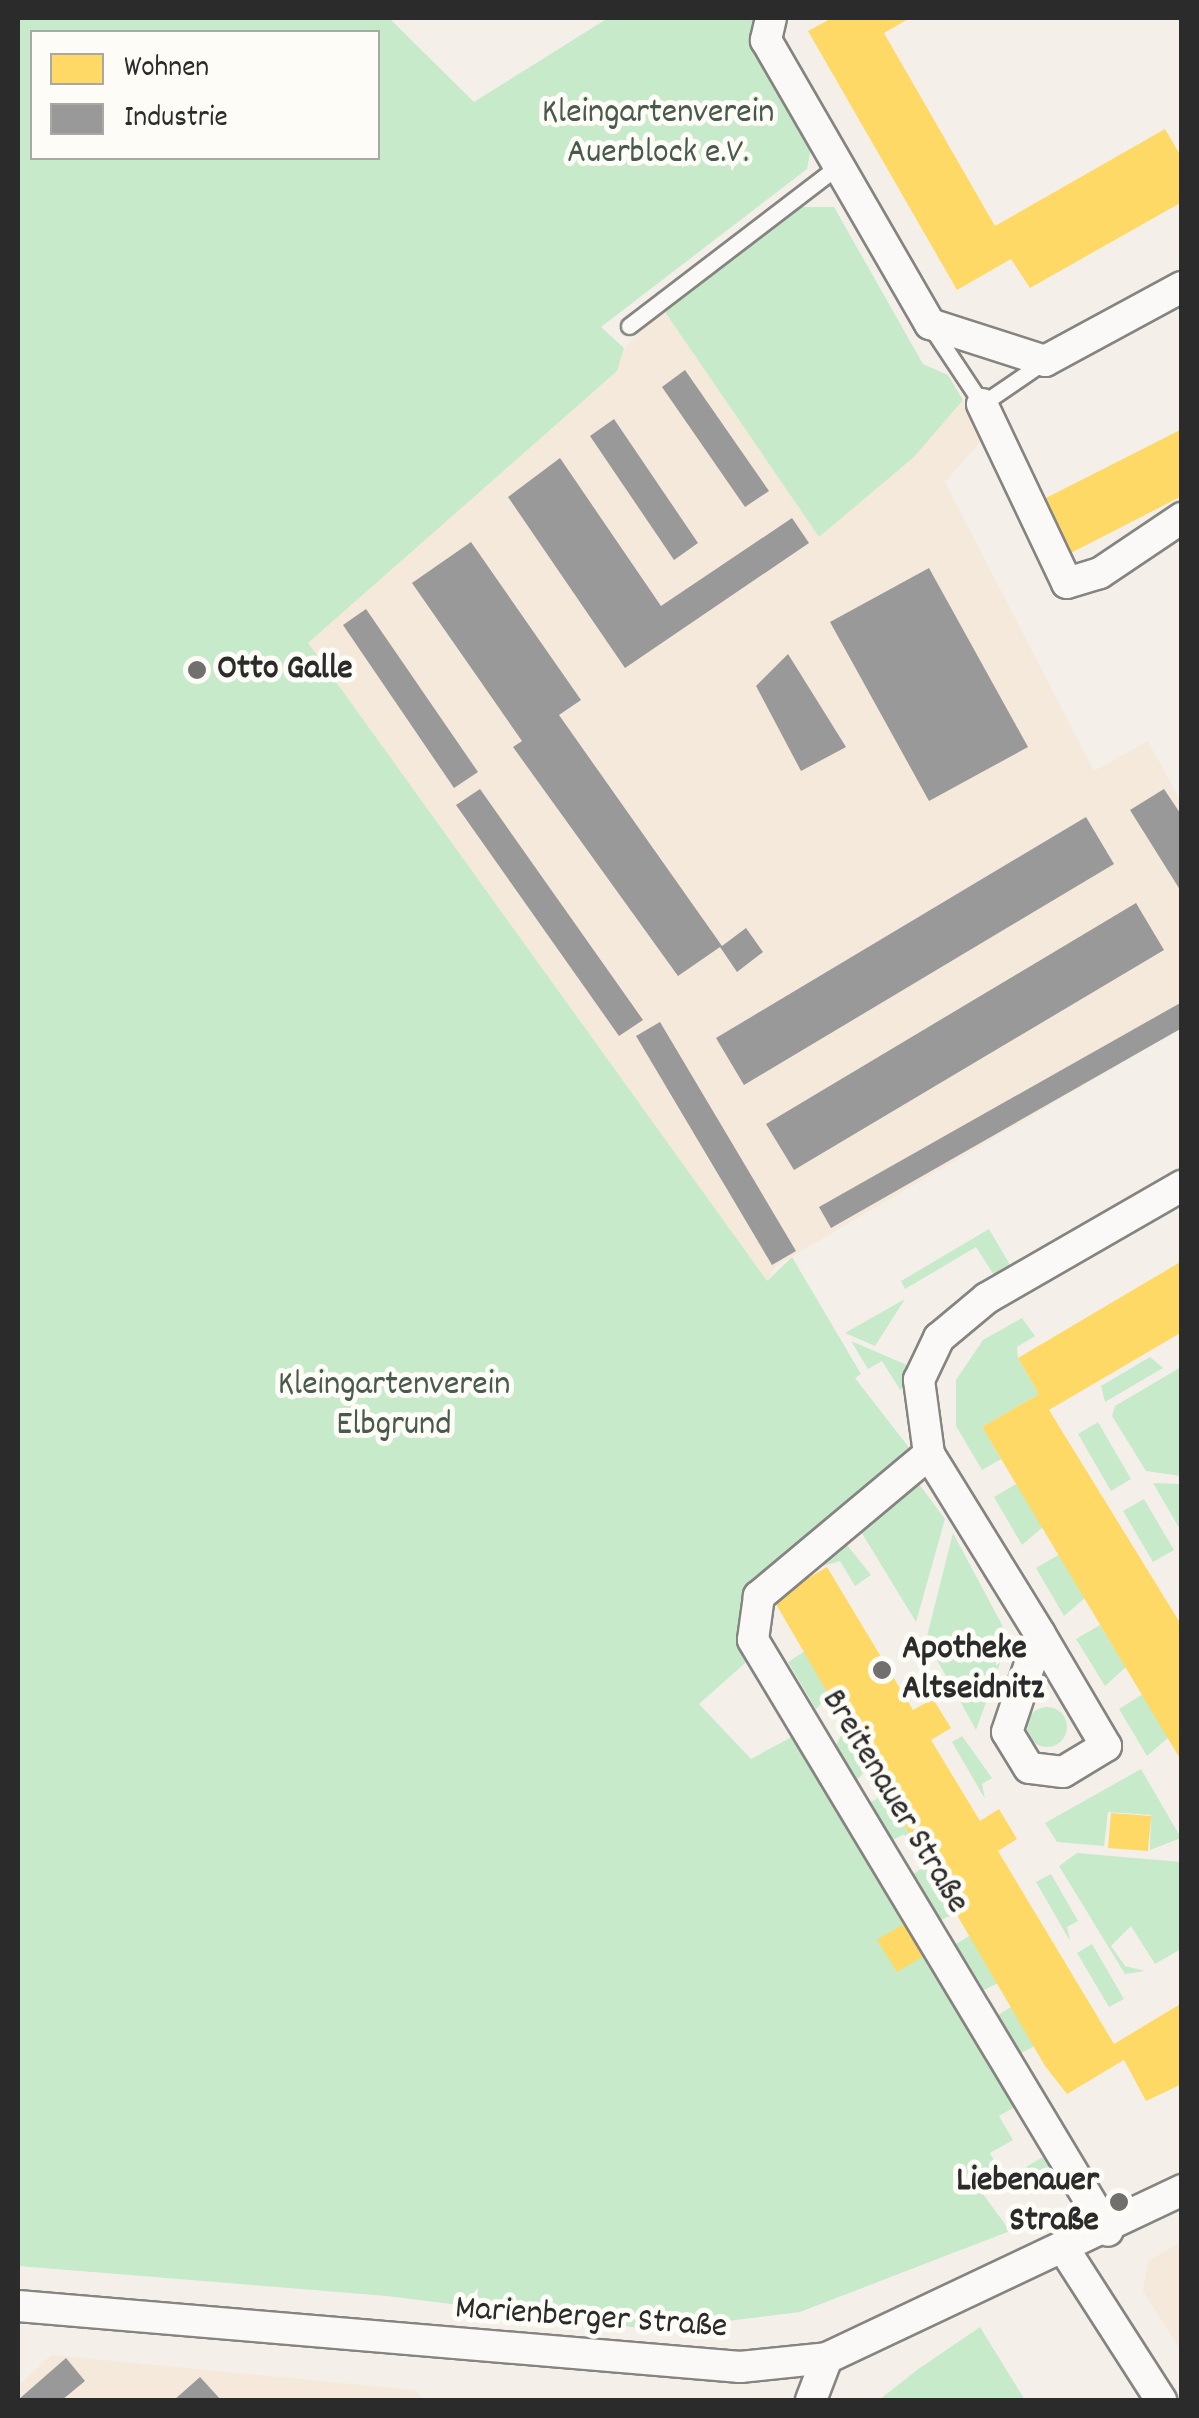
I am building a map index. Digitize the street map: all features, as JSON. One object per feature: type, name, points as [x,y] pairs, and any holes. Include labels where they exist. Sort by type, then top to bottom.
[{"type":"street","points":[[771,18],[766,40],[930,324],[1045,361],[1182,287]]},
{"type":"street","points":[[982,404],[1066,583],[1086,580],[1182,518]]},
{"type":"street","points":[[1040,1634],[929,1454],[919,1380],[939,1338],[987,1298],[1182,1186]]},
{"type":"street","name":"Breitenauer Straße","points":[[929,1454],[760,1596],[753,1640],[1108,2231]]},
{"type":"street","name":"Marienberger Straße","points":[[18,2306],[634,2365],[826,2358],[1066,2252],[1182,2190]]},
{"type":"street","points":[[1066,2252],[1162,2400]]},
{"type":"street","points":[[811,2400],[826,2358]]},
{"type":"lane","points":[[628,326],[837,167]]},
{"type":"lane","points":[[930,324],[982,404],[1045,361]]},
{"type":"shaded area","points":[[663,309],[819,537],[914,457],[963,400],[982,440],[945,482],[1094,771],[1148,741],[1181,802],[1181,1028],[776,1266],[767,1282],[308,643],[617,371],[624,348]]},
{"type":"shaded area","points":[[1181,2242],[1181,2351],[1143,2291],[1148,2261]]},
{"type":"shaded area","points":[[51,2355],[415,2390],[424,2400],[18,2400],[18,2386]]},
{"type":"green space","name":"Kleingartenverein Elbgrund","points":[[18,18],[389,18],[474,102],[608,18],[759,18],[812,143],[807,169],[601,327],[624,348],[617,371],[308,643],[767,1281],[792,1257],[861,1374],[855,1378],[911,1450],[749,1592],[739,1632],[753,1656],[699,1704],[751,1759],[799,1733],[1020,2104],[999,2116],[1013,2140],[990,2153],[1005,2179],[1050,2153],[1051,2170],[983,2194],[1010,2231],[800,2312],[655,2330],[387,2296],[18,2266]]},
{"type":"green space","name":"Kleingartenverein Auerblock e.V.","points":[[798,207],[834,207],[923,364],[948,375],[963,400],[914,457],[819,537],[663,309]]},
{"type":"green space","points":[[989,1229],[1010,1265],[994,1275],[976,1247],[905,1289],[901,1281]]},
{"type":"green space","points":[[905,1299],[875,1346],[845,1333]]},
{"type":"green space","points":[[1022,1318],[1035,1336],[1017,1347],[1018,1358],[1039,1394],[982,1427],[1001,1459],[982,1470],[956,1426],[956,1380],[983,1340]]},
{"type":"green space","points":[[851,1341],[907,1365],[901,1391],[882,1361],[868,1369]]},
{"type":"green space","points":[[1150,1357],[1163,1368],[1105,1402],[1101,1386]]},
{"type":"green space","points":[[1181,1367],[1181,1476],[1146,1471],[1112,1416],[1115,1406]]},
{"type":"green space","points":[[1098,1422],[1131,1479],[1111,1491],[1078,1434]]},
{"type":"green space","points":[[916,1480],[945,1519],[916,1622],[860,1530]]},
{"type":"green space","points":[[1018,1483],[1044,1526],[1022,1545],[994,1497]]},
{"type":"green space","points":[[1153,1483],[1181,1484],[1181,1531]]},
{"type":"green space","points":[[1144,1499],[1174,1550],[1153,1562],[1123,1511]]},
{"type":"green space","points":[[953,1533],[1009,1638],[976,1730],[926,1640]]},
{"type":"green space","points":[[843,1540],[871,1575],[855,1586],[840,1561],[810,1570]]},
{"type":"green space","points":[[1060,1554],[1086,1597],[1064,1616],[1036,1568]]},
{"type":"green space","points":[[1100,1625],[1126,1667],[1105,1686],[1076,1639]]},
{"type":"green space","points":[[805,1651],[831,1693],[816,1709],[788,1662]]},
{"type":"green space","points":[[1143,1694],[1169,1737],[1147,1756],[1119,1709]]},
{"type":"green space","points":[[1047,1707],[1061,1713],[1067,1727],[1061,1741],[1047,1747],[1033,1741],[1027,1727],[1033,1713]]},
{"type":"green space","points":[[848,1723],[872,1763],[857,1780],[836,1745]]},
{"type":"green space","points":[[962,1736],[992,1778],[982,1784],[985,1799],[952,1742]]},
{"type":"green space","points":[[1141,1769],[1181,1838],[1150,1850],[1151,1815],[1108,1812],[1104,1846],[1057,1842],[1045,1823]]},
{"type":"green space","points":[[890,1792],[914,1840],[910,1842],[904,1834],[893,1840],[871,1802]]},
{"type":"green space","points":[[1077,1853],[1181,1862],[1181,1949],[1155,1964],[1131,1926],[1111,1946],[1125,1966],[1145,1971],[1125,1974],[1059,1866]]},
{"type":"green space","points":[[932,1862],[956,1913],[941,1920],[913,1874]]},
{"type":"green space","points":[[1051,1874],[1078,1921],[1067,1927],[1070,1941],[1036,1882]]},
{"type":"green space","points":[[974,1933],[998,1983],[984,1990],[956,1944]]},
{"type":"green space","points":[[1092,1944],[1124,1999],[1109,2007],[1077,1953]]},
{"type":"green space","points":[[1016,2004],[1039,2044],[1021,2053],[998,2015]]},
{"type":"green space","points":[[980,2327],[1025,2400],[879,2400],[917,2370]]},
{"type":"building: Wohnen","points":[[832,18],[910,18],[884,33],[995,226],[1165,129],[1182,158],[1182,202],[1030,288],[1011,259],[957,290],[808,31]]},
{"type":"building: Wohnen","points":[[1182,429],[1182,496],[1069,554],[1042,500]]},
{"type":"building: Wohnen","points":[[1182,1261],[1182,1332],[1049,1410],[1182,1626],[1182,1762],[982,1427],[1039,1394],[1018,1358]]},
{"type":"building: Wohnen","points":[[827,1567],[913,1710],[933,1699],[951,1728],[931,1740],[980,1821],[999,1809],[1017,1839],[998,1851],[1114,2044],[1182,2003],[1182,2084],[1146,2101],[1124,2060],[1067,2094],[1045,2066],[773,1599]]},
{"type":"building: Wohnen","points":[[1111,1813],[1151,1816],[1148,1851],[1108,1848]]},
{"type":"building: Wohnen","points":[[905,1923],[924,1956],[897,1972],[877,1940]]},
{"type":"building: Industrie","points":[[685,370],[769,491],[745,507],[662,387]]},
{"type":"building: Industrie","points":[[614,419],[698,543],[674,560],[590,436]]},
{"type":"building: Industrie","points":[[560,458],[661,606],[792,518],[809,543],[625,668],[508,497]]},
{"type":"building: Industrie","points":[[471,542],[581,700],[559,715],[722,946],[746,928],[763,952],[737,972],[720,947],[678,976],[513,747],[522,741],[412,583]]},
{"type":"building: Industrie","points":[[929,568],[1028,747],[929,801],[830,622]]},
{"type":"building: Industrie","points":[[366,609],[478,772],[454,788],[343,625]]},
{"type":"building: Industrie","points":[[788,654],[846,747],[801,771],[756,686]]},
{"type":"building: Industrie","points":[[480,789],[643,1020],[619,1036],[456,805]]},
{"type":"building: Industrie","points":[[1164,789],[1182,816],[1182,893],[1130,810]]},
{"type":"building: Industrie","points":[[1086,817],[1114,864],[744,1085],[716,1038]]},
{"type":"building: Industrie","points":[[1136,903],[1164,950],[794,1170],[766,1124]]},
{"type":"building: Industrie","points":[[1182,1002],[1182,1028],[831,1228],[819,1207]]},
{"type":"building: Industrie","points":[[660,1022],[796,1251],[772,1265],[636,1036]]},
{"type":"building: Industrie","points":[[66,2358],[85,2381],[62,2400],[18,2400]]},
{"type":"building: Industrie","points":[[200,2377],[221,2400],[174,2400]]},
{"type":"place","name":"Otto Galle","points":[[197,670]]},
{"type":"place","name":"Apotheke Altseidnitz","points":[[882,1670]]},
{"type":"place","name":"Liebenauer Straße","points":[[1119,2202]]}]
